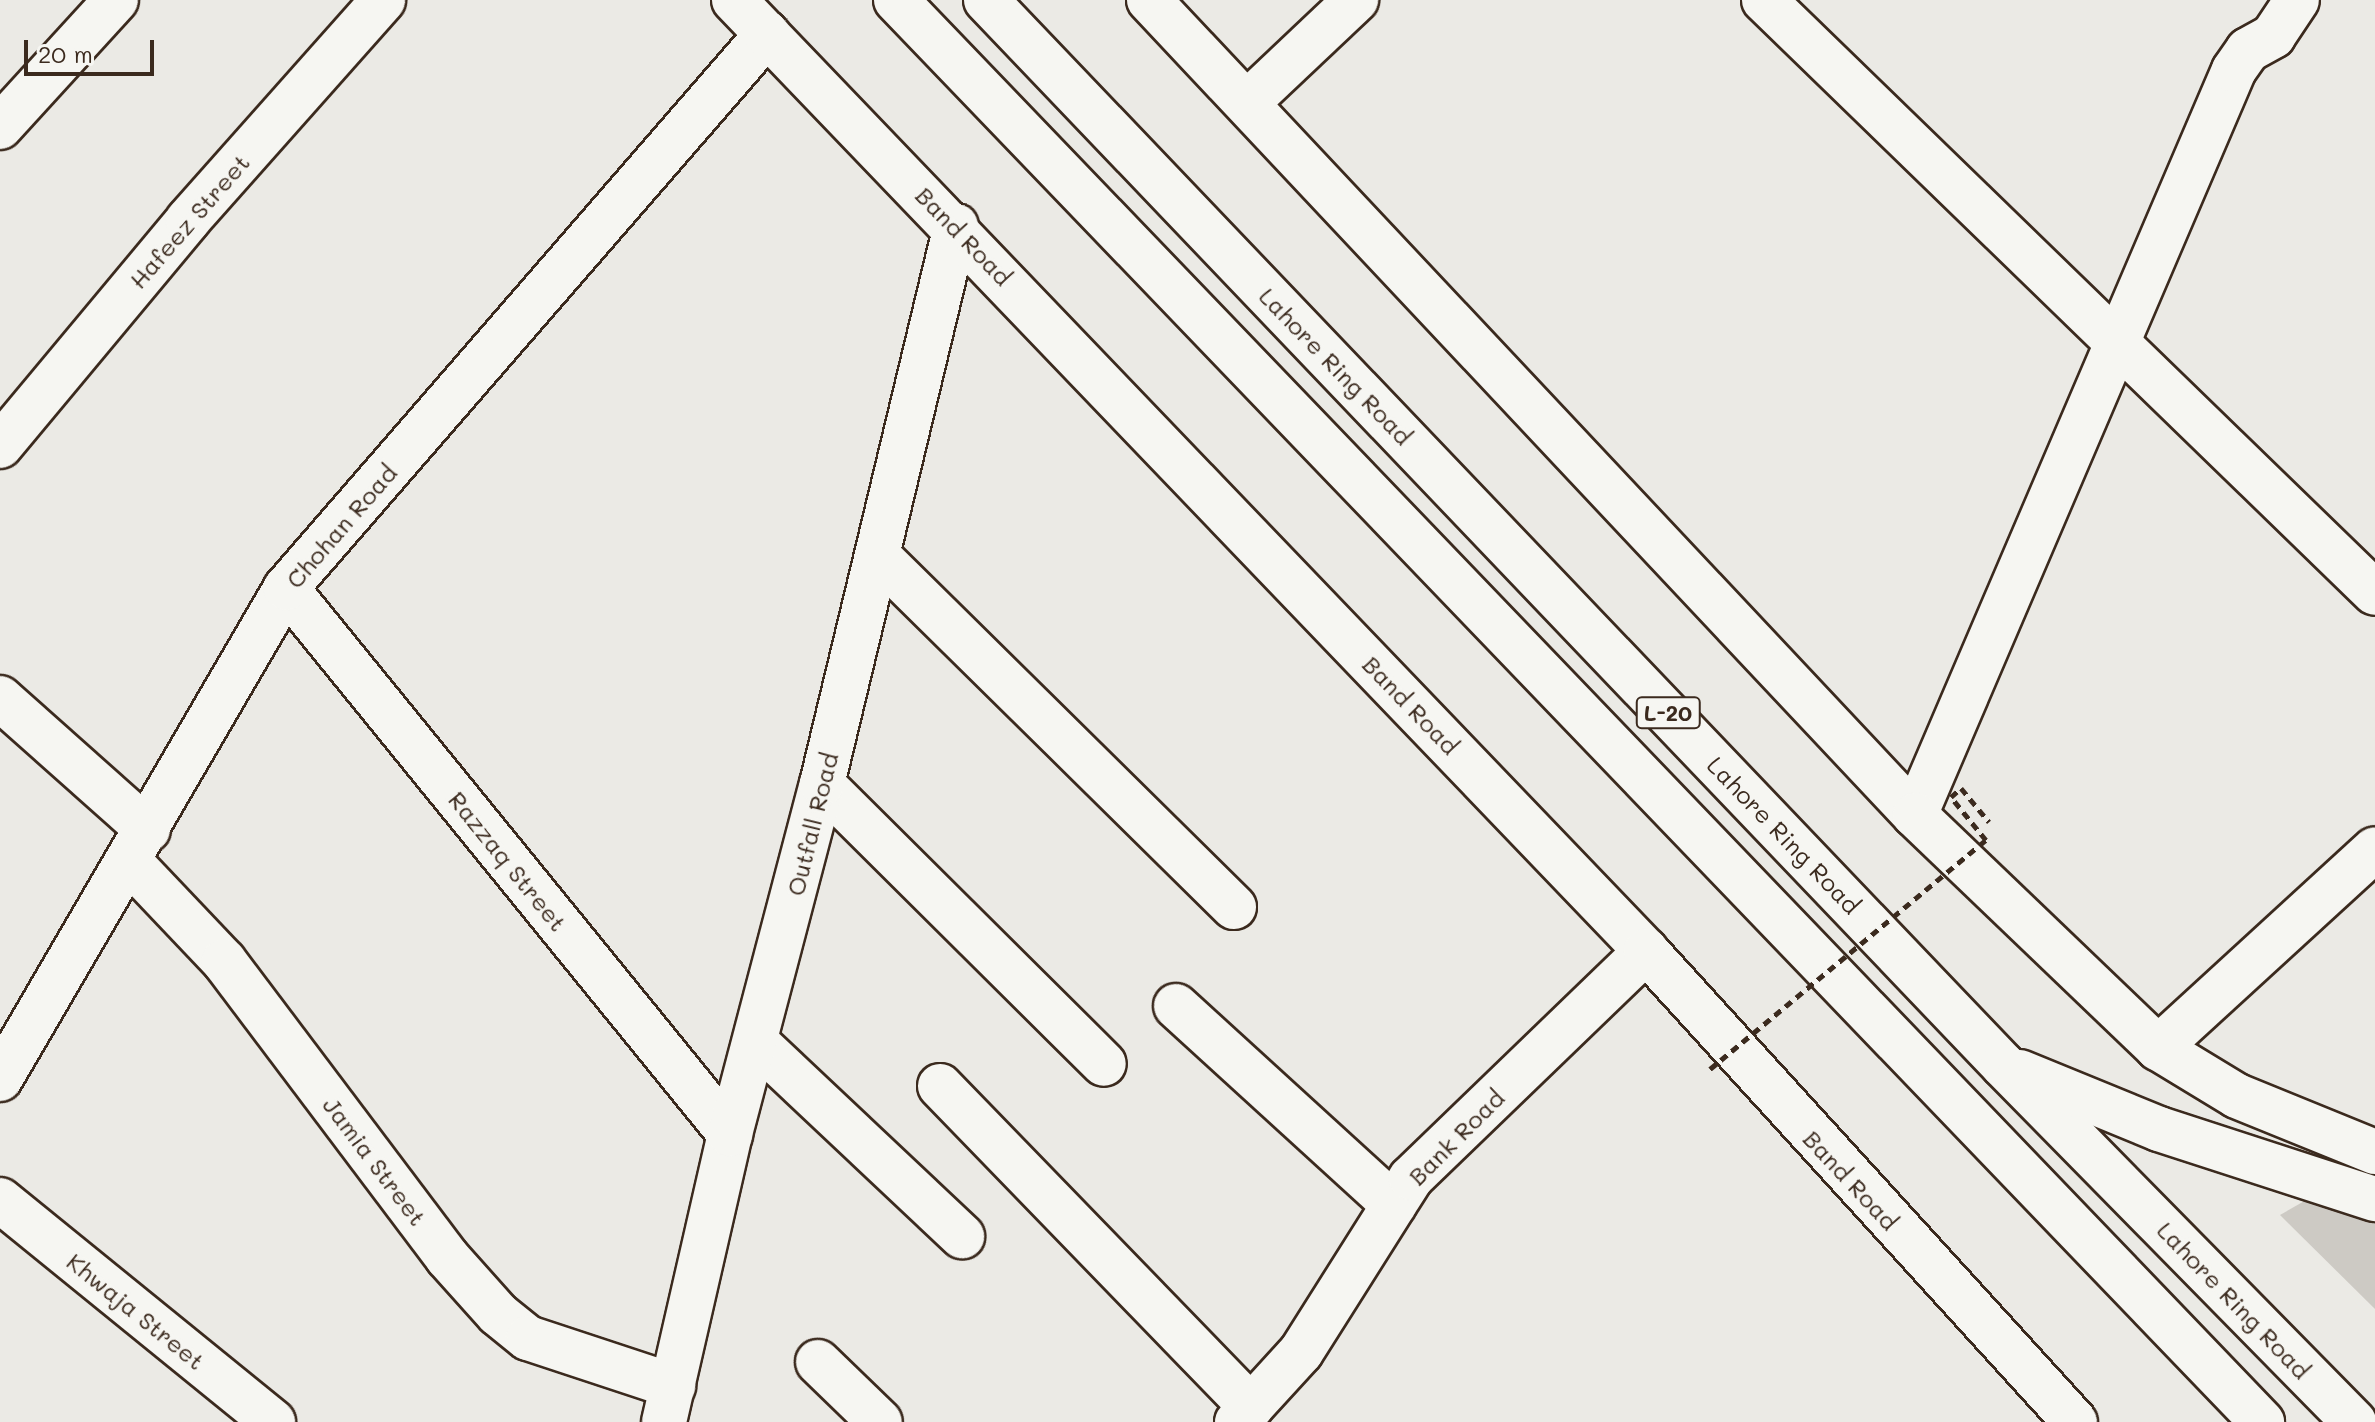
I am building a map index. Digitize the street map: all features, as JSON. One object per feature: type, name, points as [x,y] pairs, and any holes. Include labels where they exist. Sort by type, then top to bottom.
[{"type":"main road","points":[[0,127],[116,0]]},
{"type":"main road","name":"Hafeez Street","points":[[0,446],[188,220],[383,0]]},
{"type":"main road","name":"Band Road","points":[[734,0],[956,226],[1646,951],[2075,1422]]},
{"type":"main road","name":"L-20","points":[[896,0],[2262,1422]]},
{"type":"main road","name":"Lahore Ring Road","points":[[986,0],[2003,1065],[2354,1422]]},
{"type":"main road","points":[[1149,0],[1915,815],[2158,1048],[2237,1096],[2375,1152]]},
{"type":"main road","points":[[1248,102],[1356,0]]},
{"type":"main road","points":[[1764,0],[2373,584]]},
{"type":"main road","points":[[1915,815],[2121,342],[2234,70],[2248,50],[2273,36],[2297,0]]},
{"type":"main road","name":"Chohan Road","points":[[0,1079],[139,846],[286,588],[767,34]]},
{"type":"main road","name":"Outfall Road","points":[[669,1404],[730,1134],[757,1043],[822,784],[956,226]]},
{"type":"main road","points":[[878,556],[1234,907]]},
{"type":"main road","name":"Razzaq Street","points":[[286,588],[730,1134]]},
{"type":"main road","name":"Jamia Street","points":[[0,698],[139,846],[447,1257],[498,1314],[528,1338],[669,1404]]},
{"type":"main road","points":[[822,784],[1104,1064]]},
{"type":"main road","points":[[2158,1048],[2375,849]]},
{"type":"main road","name":"Bank Road","points":[[1244,1415],[1301,1352],[1411,1178],[1646,951]]},
{"type":"main road","points":[[1176,1006],[1394,1205]]},
{"type":"main road","points":[[757,1043],[962,1236]]},
{"type":"main road","points":[[2003,1065],[2159,1129],[2375,1199]]},
{"type":"main road","points":[[940,1086],[1244,1415]]},
{"type":"main road","name":"Khwaja Street","points":[[0,1200],[273,1422]]},
{"type":"main road","points":[[818,1362],[880,1422]]},
{"type":"path","points":[[1710,1069],[1986,840],[1951,797],[1961,788],[1989,822]]},
{"type":"shaded area","points":[[2329,1187],[2375,1199],[2375,1309],[2280,1215]]}]
